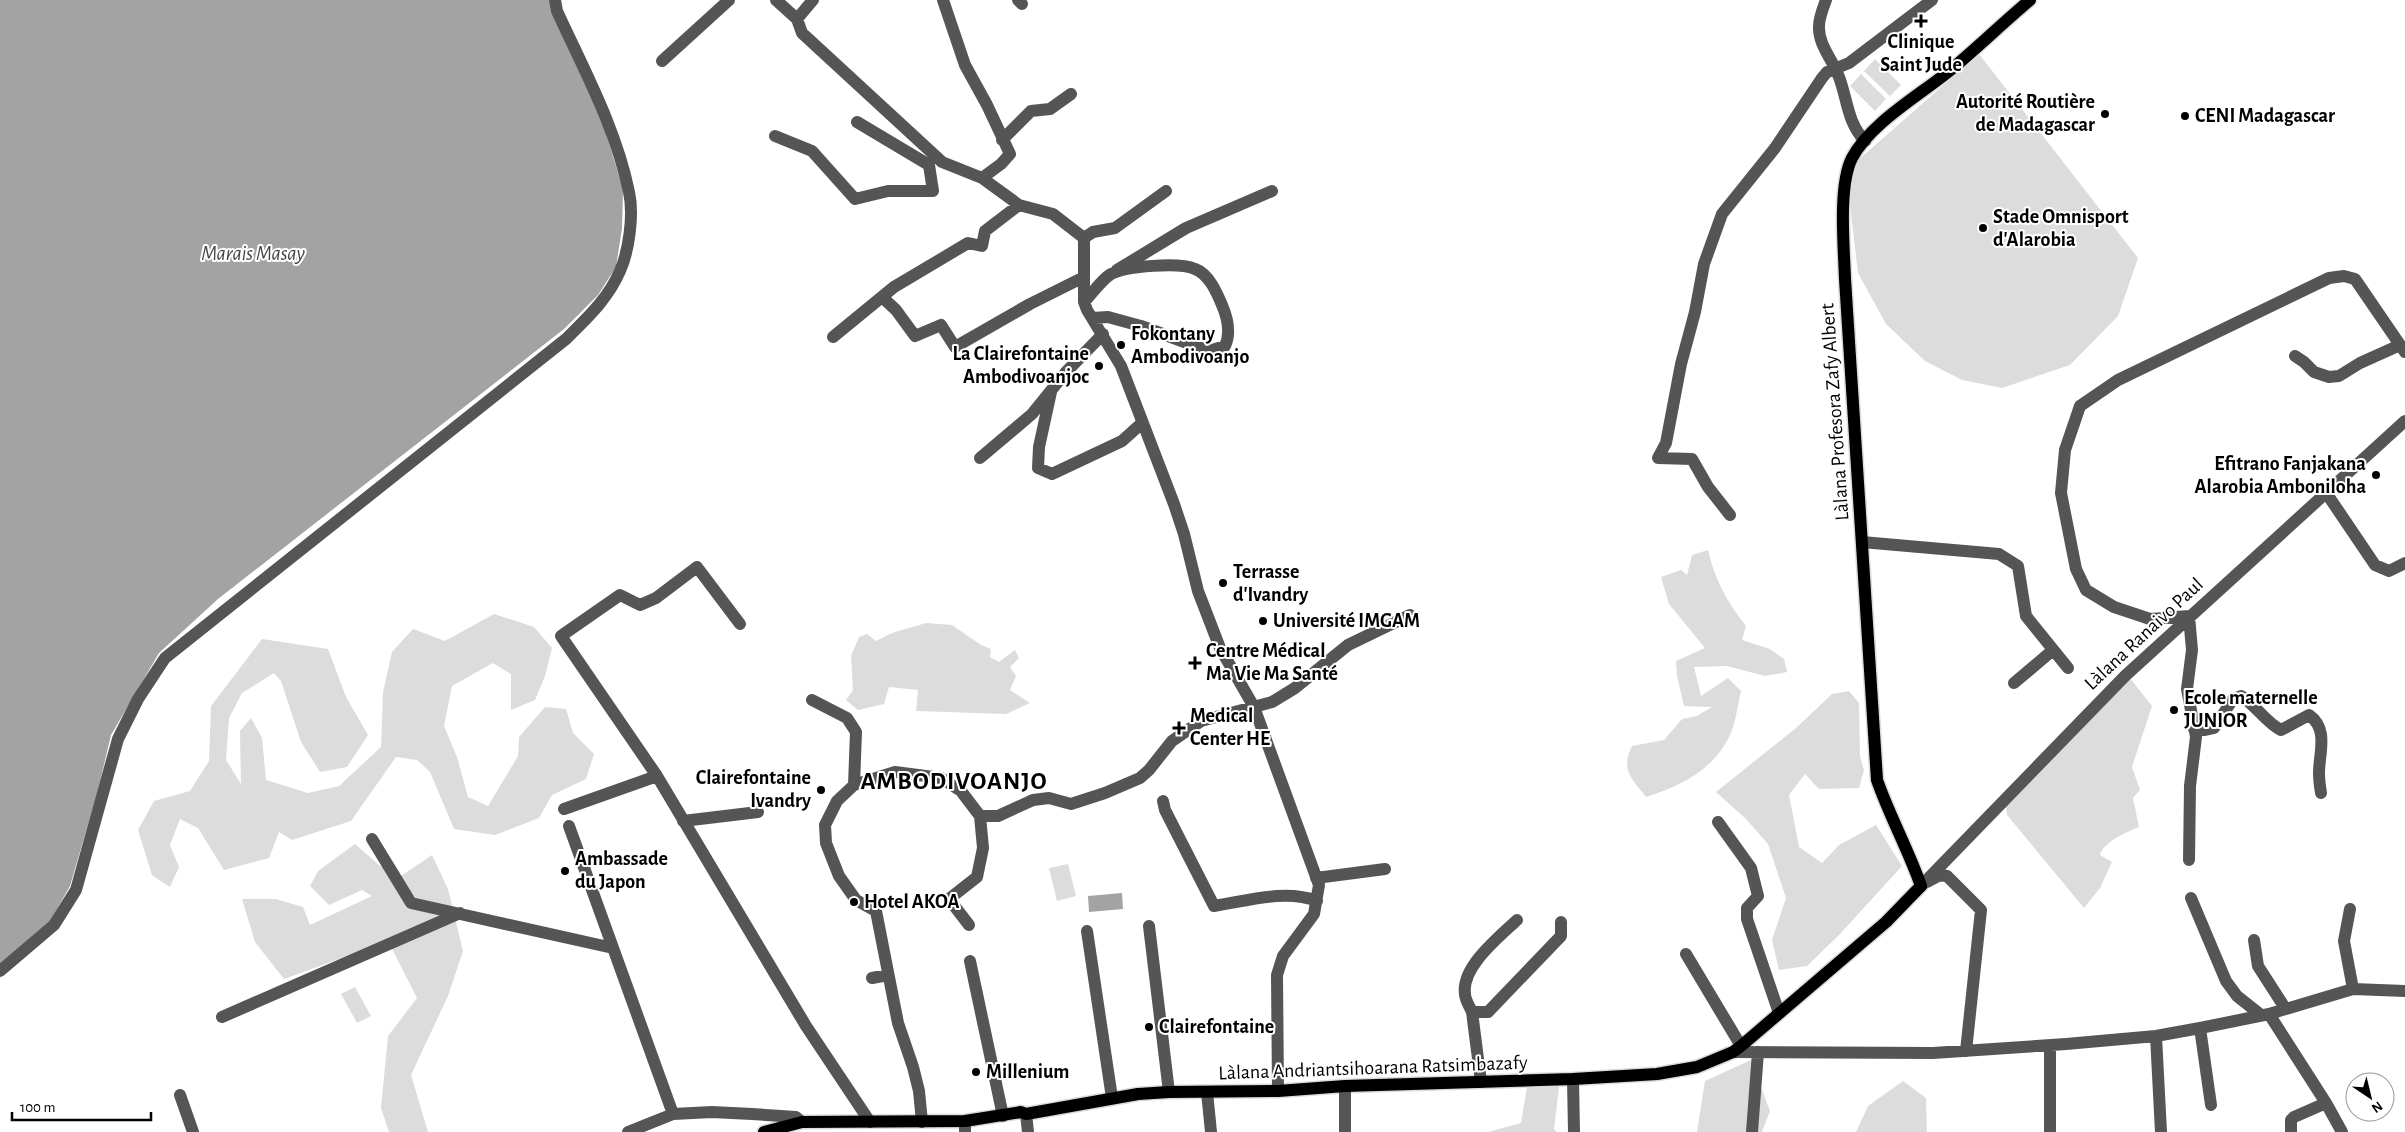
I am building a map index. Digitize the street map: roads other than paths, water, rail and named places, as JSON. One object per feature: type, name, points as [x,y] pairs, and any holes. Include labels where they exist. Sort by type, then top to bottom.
[{"type":"main road","name":"Làlana Profesora Zafy Albert","points":[[1921,886],[1910,855],[1889,814],[1877,780],[1843,224],[1846,181],[1852,159],[1865,141],[1883,123],[1953,68],[2027,2]]},
{"type":"main road","name":"Làlana Andriantsihoarana Ratsimbazafy","points":[[764,1132],[802,1122],[922,1122],[965,1126],[1021,1112],[1026,1114],[1112,1098],[1169,1092],[1278,1091],[1345,1086],[1573,1079],[1657,1074],[1697,1067],[1737,1049],[1886,922],[1921,886]]},
{"type":"street","points":[[0,971],[54,925],[76,890],[118,739],[138,698],[165,658],[566,339],[604,300],[620,270],[629,239],[630,193],[605,115],[557,11],[555,0]]},
{"type":"street","points":[[662,61],[729,0]]},
{"type":"street","points":[[776,0],[797,20],[802,33],[942,162],[982,178],[1019,205],[1053,214],[1084,238]]},
{"type":"street","points":[[797,20],[814,0]]},
{"type":"street","points":[[943,0],[965,65],[987,105],[1010,154],[1001,164],[982,178]]},
{"type":"street","points":[[1826,0],[1819,27],[1824,48],[1839,76],[1849,117],[1856,131],[1865,141]]},
{"type":"street","points":[[1730,515],[1708,487],[1692,459],[1658,458],[1666,443],[1681,364],[1695,312],[1704,264],[1722,214],[1775,148],[1822,78],[1834,68],[1849,62],[1932,0]]},
{"type":"street","points":[[1002,140],[1031,111],[1050,109],[1071,94]]},
{"type":"street","points":[[857,122],[929,165],[942,162]]},
{"type":"street","points":[[774,136],[812,151],[855,198],[888,191],[932,191],[929,165]]},
{"type":"street","points":[[1084,238],[1093,232],[1115,228],[1166,191]]},
{"type":"street","points":[[1084,302],[1111,274],[1141,254],[1186,228],[1272,191]]},
{"type":"street","points":[[833,338],[894,287],[968,243],[982,246],[985,231],[1019,205]]},
{"type":"street","points":[[1084,238],[1084,302],[1121,366],[1174,504],[1184,534],[1198,591],[1220,648],[1254,707],[1319,885],[1314,914],[1283,956],[1277,975],[1278,1091]]},
{"type":"street","points":[[1092,318],[1108,316],[1142,326],[1209,351],[1225,346],[1228,339],[1227,318],[1217,292],[1211,283],[1196,269],[1156,264],[1111,274]]},
{"type":"street","points":[[2189,860],[2188,829],[2196,737],[2187,689],[2192,650],[2189,616],[2150,619],[2114,607],[2086,590],[2076,569],[2061,493],[2065,450],[2080,406],[2118,380],[2329,278],[2344,276],[2355,279],[2403,349],[2360,363],[2339,376],[2329,377],[2314,372],[2295,356]]},
{"type":"street","points":[[882,297],[896,310],[915,336],[941,325],[955,347],[1030,304],[1084,277]]},
{"type":"street","points":[[980,458],[1032,414],[1066,372],[1103,334]]},
{"type":"street","points":[[1051,392],[1039,447],[1038,468],[1052,474],[1122,441],[1142,423]]},
{"type":"street","name":"Làlana Ranaivo Paul","points":[[1921,886],[2125,676],[2405,421]]},
{"type":"street","points":[[2327,494],[2375,565],[2389,571],[2405,563]]},
{"type":"street","points":[[1862,542],[1999,554],[2018,566],[2026,616],[2068,668]]},
{"type":"street","points":[[740,624],[697,567],[656,598],[640,604],[620,595],[561,636],[657,776],[806,1026],[870,1122]]},
{"type":"street","points":[[980,816],[998,816],[1033,800],[1050,798],[1071,804],[1105,793],[1140,778],[1149,770],[1172,741],[1201,721],[1272,702],[1295,688],[1348,645],[1410,616]]},
{"type":"street","points":[[2014,683],[2053,650]]},
{"type":"street","points":[[2194,729],[2214,728],[2233,699],[2241,696],[2250,702],[2275,728],[2281,730],[2309,715],[2319,725],[2320,731],[2322,751],[2319,773],[2321,793]]},
{"type":"street","points":[[812,700],[847,718],[856,732],[854,785]]},
{"type":"street","points":[[922,1122],[914,1067],[898,1023],[876,911],[856,900],[839,876],[826,843],[825,825],[837,800],[854,785],[895,772],[941,778],[961,791],[980,816],[983,848],[977,877],[949,899],[970,925]]},
{"type":"street","points":[[564,809],[657,776]]},
{"type":"street","points":[[1163,801],[1165,810],[1214,906],[1276,896],[1305,897],[1317,901]]},
{"type":"street","points":[[683,821],[758,812]]},
{"type":"street","points":[[1718,822],[1752,868],[1758,896],[1747,908],[1747,919],[1779,1013]]},
{"type":"street","points":[[569,826],[673,1114]]},
{"type":"street","points":[[372,838],[411,903],[613,948]]},
{"type":"street","points":[[1316,878],[1384,869]]},
{"type":"street","points":[[1921,886],[1940,875],[1947,876],[1981,910],[1966,1051]]},
{"type":"street","points":[[2191,898],[2226,981],[2237,996],[2265,1014],[2326,1103],[2342,1132]]},
{"type":"street","points":[[2350,909],[2344,941],[2353,989]]},
{"type":"street","points":[[222,1017],[460,914]]},
{"type":"street","points":[[1481,1082],[1472,1012],[1464,996],[1465,983],[1470,970],[1479,958],[1517,920]]},
{"type":"street","points":[[1472,1012],[1488,1012],[1561,936],[1561,922]]},
{"type":"street","points":[[1149,926],[1169,1092]]},
{"type":"street","points":[[1087,930],[1112,1098]]},
{"type":"street","points":[[2254,940],[2258,966],[2285,1008]]},
{"type":"street","points":[[1686,954],[1737,1049],[1758,1052],[1933,1053],[2050,1046],[2156,1036],[2200,1028],[2265,1014],[2353,989],[2405,991]]},
{"type":"street","points":[[970,961],[1003,1116]]},
{"type":"street","points":[[872,978],[888,976]]},
{"type":"street","points":[[2200,1028],[2211,1105]]},
{"type":"street","points":[[2156,1036],[2161,1132]]},
{"type":"street","points":[[2050,1046],[2050,1132]]},
{"type":"street","points":[[1752,1132],[1758,1052]]},
{"type":"street","points":[[1573,1079],[1574,1132]]},
{"type":"street","points":[[1345,1086],[1346,1132]]},
{"type":"street","points":[[1207,1092],[1211,1132]]},
{"type":"street","points":[[180,1095],[193,1132]]},
{"type":"street","points":[[2291,1132],[2291,1120],[2294,1117],[2326,1103]]},
{"type":"street","points":[[628,1132],[673,1114],[712,1112],[761,1114],[796,1117],[802,1122]]},
{"type":"street","points":[[1026,1114],[1028,1132]]},
{"type":"water","name":"Marais Masay","points":[[0,0],[552,0],[599,111],[623,189],[622,228],[616,267],[598,295],[564,329],[218,599],[159,653],[111,735],[98,790],[70,886],[50,921],[0,963]]},
{"type":"water","points":[[1122,893],[1123,909],[1089,912],[1088,896]]},
{"type":"place","name":"Clinique Saint Jude","points":[[1921,21]]},
{"type":"place","name":"Autorité Routière de Madagascar","points":[[2105,114]]},
{"type":"place","name":"CENI Madagascar","points":[[2185,116]]},
{"type":"place","name":"Stade Omnisport d'Alarobia","points":[[1983,228]]},
{"type":"place","name":"Fokontany Ambodivoanjo","points":[[1121,345]]},
{"type":"place","name":"La Clairefontaine Ambodivoanjoc","points":[[1099,366]]},
{"type":"place","name":"Efitrano Fanjakana Alarobia Amboniloha","points":[[2376,475]]},
{"type":"place","name":"Terrasse d'Ivandry","points":[[1223,583]]},
{"type":"place","name":"Université IMGAM","points":[[1263,621]]},
{"type":"place","name":"Centre Médical Ma Vie Ma Santé","points":[[1195,663]]},
{"type":"place","name":"Ecole maternelle JUNIOR","points":[[2174,710]]},
{"type":"place","name":"Medical Center HE","points":[[1179,728]]},
{"type":"place","name":"Clairefontaine Ivandry","points":[[821,790]]},
{"type":"place","name":"Ambassade du Japon","points":[[565,871]]},
{"type":"place","name":"Hotel AKOA","points":[[854,902]]},
{"type":"place","name":"Clairefontaine","points":[[1149,1027]]},
{"type":"place","name":"Millenium","points":[[976,1072]]},
{"type":"district","name":"AMBODIVOANJO","points":[[954,781]]}]
